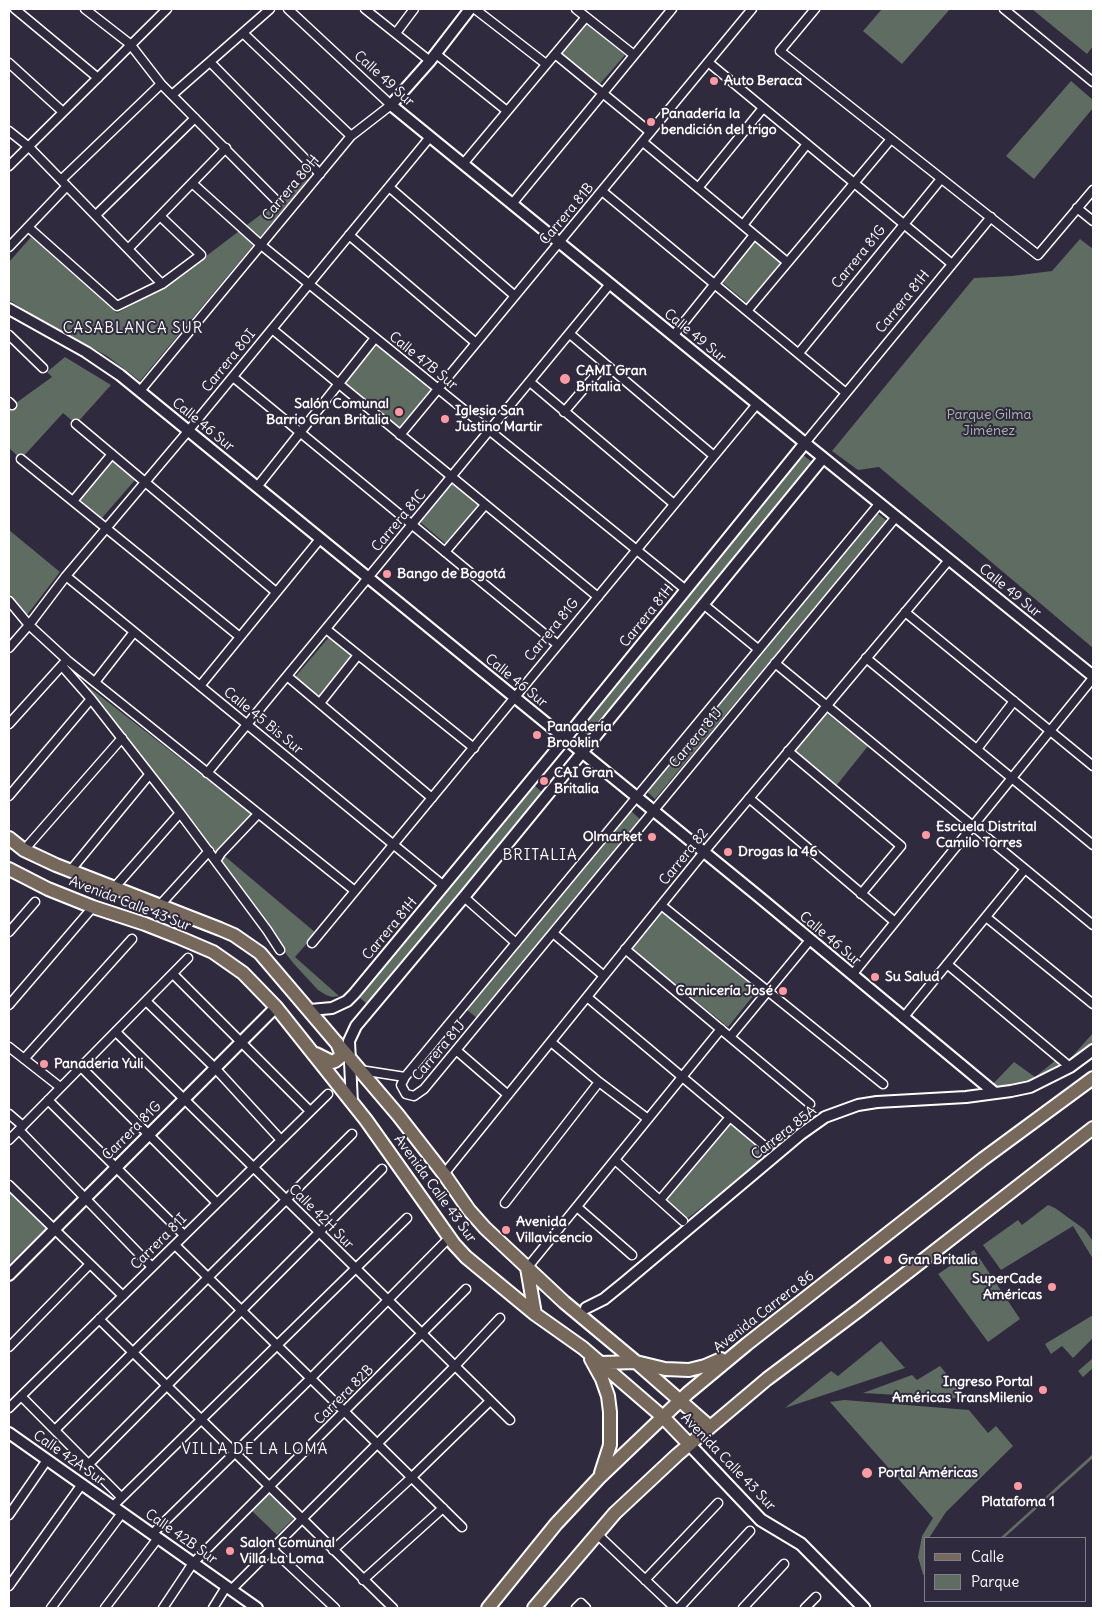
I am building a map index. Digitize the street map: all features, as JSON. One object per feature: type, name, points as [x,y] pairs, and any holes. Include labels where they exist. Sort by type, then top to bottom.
[{"type":"main road","name":"Avenida Calle 43 Sur","points":[[9,838],[24,850],[70,871],[234,935],[265,958],[360,1070],[485,1228],[564,1302],[710,1427]]},
{"type":"main road","name":"Avenida Calle 43 Sur","points":[[9,869],[48,889],[93,907],[145,924],[212,952],[243,973],[276,1007],[312,1052],[352,1103],[448,1238],[466,1257],[535,1314],[583,1348],[663,1416],[761,1520],[801,1544],[864,1608]]},
{"type":"main road","points":[[312,1052],[332,1062],[335,1061],[340,1057],[341,1053],[337,1042]]},
{"type":"main road","name":"Avenida Carrera 86","points":[[488,1608],[556,1524],[599,1478],[680,1400],[747,1344],[982,1159],[1093,1078]]},
{"type":"main road","points":[[534,1608],[596,1534],[635,1493],[690,1444],[767,1379],[1093,1128]]},
{"type":"main road","points":[[528,1268],[535,1314]]},
{"type":"main road","points":[[600,1362],[636,1362],[665,1369],[689,1370],[713,1363],[747,1344]]},
{"type":"main road","points":[[583,1348],[594,1363],[602,1379],[610,1412],[610,1445],[599,1478]]},
{"type":"main road","points":[[842,1585],[860,1608]]},
{"type":"street","points":[[14,9],[98,78]]},
{"type":"street","points":[[85,9],[130,44],[161,84],[275,199]]},
{"type":"street","points":[[172,95],[270,9]]},
{"type":"street","name":"Calle 49 Sur","points":[[288,9],[391,105],[1093,677]]},
{"type":"street","points":[[365,9],[507,111]]},
{"type":"street","points":[[396,33],[414,9]]},
{"type":"street","name":"Carrera 80H","points":[[140,391],[351,136],[391,105],[433,58],[470,9]]},
{"type":"street","points":[[475,9],[546,64]]},
{"type":"street","points":[[576,9],[634,55]]},
{"type":"street","points":[[512,204],[670,9]]},
{"type":"street","name":"Carrera 81B","points":[[400,435],[752,9]]},
{"type":"street","points":[[815,9],[780,51],[1038,255],[1093,190]]},
{"type":"street","points":[[1004,9],[1093,82]]},
{"type":"street","points":[[9,166],[98,78],[162,10]]},
{"type":"street","points":[[463,164],[586,17]]},
{"type":"street","points":[[243,33],[351,136]]},
{"type":"street","points":[[555,54],[650,132]]},
{"type":"street","points":[[210,62],[320,174]]},
{"type":"street","points":[[708,62],[952,264]]},
{"type":"street","points":[[9,63],[63,112]]},
{"type":"street","points":[[9,247],[64,183],[161,84]]},
{"type":"street","points":[[698,188],[763,108]]},
{"type":"street","points":[[96,216],[195,118]]},
{"type":"street","points":[[9,131],[29,147],[162,284]]},
{"type":"street","name":"Carrera 80I","points":[[9,648],[66,576],[233,377],[430,137]]},
{"type":"street","points":[[747,310],[891,139]]},
{"type":"street","points":[[643,142],[787,262]]},
{"type":"street","points":[[743,225],[807,144]]},
{"type":"street","points":[[128,249],[226,148]]},
{"type":"street","name":"Carrera 81G","points":[[799,353],[941,178]]},
{"type":"street","name":"Calle 47B Sur","points":[[192,183],[261,245],[686,590]]},
{"type":"street","points":[[389,187],[516,296]]},
{"type":"street","points":[[602,191],[846,393]]},
{"type":"street","points":[[1077,208],[1093,221]]},
{"type":"street","points":[[28,227],[118,306],[162,284],[201,255],[160,216]]},
{"type":"street","name":"Carrera 81H","points":[[310,1010],[332,1008],[347,1001],[565,739],[990,218]]},
{"type":"street","points":[[350,235],[476,343]]},
{"type":"street","points":[[673,336],[754,235]]},
{"type":"street","name":"Carrera 81C","points":[[207,773],[610,284]]},
{"type":"street","name":"Calle 46 Sur","points":[[9,309],[86,352],[120,375],[995,1092]]},
{"type":"street","points":[[272,329],[598,597]]},
{"type":"street","points":[[570,334],[714,456]]},
{"type":"street","points":[[9,335],[43,368]]},
{"type":"street","points":[[257,487],[375,338]]},
{"type":"street","points":[[564,412],[605,364]]},
{"type":"street","points":[[233,377],[558,645]]},
{"type":"street","points":[[530,382],[674,504]]},
{"type":"street","name":"Carrera 81G","points":[[312,944],[757,404]]},
{"type":"street","points":[[76,424],[276,592]]},
{"type":"street","points":[[73,501],[112,454]]},
{"type":"street","points":[[352,1103],[349,1041],[356,1026],[823,458]]},
{"type":"street","points":[[22,459],[240,637]]},
{"type":"street","name":"Carrera 81J","points":[[880,504],[405,1077],[401,1085],[406,1094],[414,1096],[420,1093],[896,517]]},
{"type":"street","points":[[445,552],[485,505]]},
{"type":"street","points":[[200,686],[320,538]]},
{"type":"street","name":"Carrera 82","points":[[444,1174],[704,852],[949,560]]},
{"type":"street","name":"Calle 45 Bis Sur","points":[[66,576],[444,886]]},
{"type":"street","points":[[9,601],[65,663],[209,851],[280,950]]},
{"type":"street","points":[[703,604],[758,649]]},
{"type":"street","points":[[905,612],[1093,766]]},
{"type":"street","points":[[326,629],[474,748]]},
{"type":"street","points":[[95,682],[134,632]]},
{"type":"street","points":[[320,704],[358,655]]},
{"type":"street","points":[[866,658],[1093,845]]},
{"type":"street","points":[[65,663],[95,682],[355,891]]},
{"type":"street","points":[[9,724],[65,663]]},
{"type":"street","points":[[775,663],[1093,925]]},
{"type":"street","points":[[287,676],[432,798]]},
{"type":"street","points":[[852,975],[1093,677]]},
{"type":"street","points":[[9,796],[91,699]]},
{"type":"street","points":[[976,749],[1014,702]]},
{"type":"street","points":[[24,850],[122,738]]},
{"type":"street","points":[[788,751],[901,846],[861,894]]},
{"type":"street","points":[[70,871],[149,775]]},
{"type":"street","points":[[749,798],[895,922]]},
{"type":"street","points":[[114,888],[180,813]]},
{"type":"street","points":[[216,861],[258,814]]},
{"type":"street","points":[[160,905],[209,851]]},
{"type":"street","points":[[903,1018],[1026,869]]},
{"type":"street","points":[[464,897],[516,943]]},
{"type":"street","points":[[9,932],[35,902]]},
{"type":"street","points":[[661,905],[883,1084]]},
{"type":"street","points":[[9,1005],[93,907]]},
{"type":"street","points":[[986,917],[1093,1004]]},
{"type":"street","points":[[553,933],[604,976]]},
{"type":"street","points":[[24,1059],[132,939]]},
{"type":"street","points":[[730,1037],[810,940]]},
{"type":"street","points":[[625,949],[810,1104]]},
{"type":"street","points":[[9,1140],[188,958]]},
{"type":"street","points":[[947,964],[1070,1067]]},
{"type":"street","points":[[173,974],[310,1111]]},
{"type":"street","points":[[587,997],[768,1149]]},
{"type":"street","points":[[146,1001],[215,1068],[281,1140]]},
{"type":"street","name":"Carrera 81G","points":[[9,1275],[276,1007]]},
{"type":"street","points":[[528,1268],[720,1029]]},
{"type":"street","name":"Calle 42H Sur","points":[[116,1032],[510,1420]]},
{"type":"street","points":[[551,1042],[648,1119]]},
{"type":"street","points":[[9,1047],[60,1087]]},
{"type":"street","points":[[456,1050],[508,1095]]},
{"type":"street","name":"Carrera 85A","points":[[586,1308],[604,1298],[625,1282],[801,1134],[825,1117],[858,1105],[877,1102],[966,1097],[995,1092],[1012,1092],[1047,1080],[1070,1067],[1093,1050]]},
{"type":"street","points":[[81,1067],[217,1203]]},
{"type":"street","points":[[360,1070],[405,1077]]},
{"type":"street","points":[[505,1203],[599,1082]]},
{"type":"street","name":"Carrera 81I","points":[[9,1408],[328,1094]]},
{"type":"street","points":[[48,1100],[184,1235]]},
{"type":"street","points":[[9,1114],[152,1267]]},
{"type":"street","points":[[660,1200],[730,1117]]},
{"type":"street","points":[[54,1430],[352,1134]]},
{"type":"street","points":[[615,1160],[683,1221]]},
{"type":"street","points":[[88,1465],[382,1169]]},
{"type":"street","points":[[9,1185],[123,1296]]},
{"type":"street","points":[[577,1207],[632,1256]]},
{"type":"street","points":[[113,1506],[407,1218]]},
{"type":"street","points":[[105,1608],[155,1536],[235,1452],[310,1379],[448,1238]]},
{"type":"street","points":[[175,1245],[462,1528]]},
{"type":"street","points":[[9,1346],[90,1264]]},
{"type":"street","name":"Carrera 82B","points":[[163,1608],[193,1563],[466,1290]]},
{"type":"street","points":[[213,1608],[229,1588],[272,1549],[377,1445],[500,1318]]},
{"type":"street","points":[[100,1319],[392,1608]]},
{"type":"street","points":[[21,1396],[121,1497]]},
{"type":"street","points":[[333,1550],[490,1401]]},
{"type":"street","name":"Calle 42A Sur","points":[[10,1437],[113,1506]]},
{"type":"street","points":[[9,1515],[47,1460]]},
{"type":"street","points":[[9,1586],[82,1484]]},
{"type":"street","points":[[645,1580],[718,1502]]},
{"type":"street","name":"Calle 42B Sur","points":[[113,1506],[257,1608]]},
{"type":"street","points":[[364,1580],[442,1508]]},
{"type":"street","points":[[51,1608],[122,1512]]},
{"type":"street","points":[[680,1608],[750,1531]]},
{"type":"street","points":[[596,1534],[675,1608]]},
{"type":"street","points":[[272,1549],[335,1608]]},
{"type":"street","points":[[743,1608],[784,1564]]},
{"type":"street","points":[[805,1608],[816,1597]]},
{"type":"green space","points":[[882,9],[950,9],[902,64],[863,31]]},
{"type":"green space","points":[[1032,9],[1093,9],[1093,46],[1087,54]]},
{"type":"green space","points":[[585,22],[625,55],[599,85],[560,53]]},
{"type":"green space","points":[[1071,81],[1093,100],[1093,108],[1034,179],[1006,156]]},
{"type":"green space","points":[[310,177],[140,381],[107,356],[9,300],[9,262],[31,237],[117,313],[167,286]]},
{"type":"green space","name":"Parque Gilma Jiménez","points":[[1080,239],[1093,249],[1093,648],[879,467],[858,470],[832,451],[974,278],[1052,271]]},
{"type":"green space","points":[[755,242],[781,263],[747,303],[722,282]]},
{"type":"green space","points":[[375,343],[432,388],[399,428],[343,383]]},
{"type":"green space","points":[[65,357],[111,385],[76,424],[63,413],[21,459],[9,448],[9,408],[52,377],[47,372]]},
{"type":"green space","points":[[803,455],[812,462],[590,737],[580,729]]},
{"type":"green space","points":[[111,459],[135,480],[102,518],[78,498]]},
{"type":"green space","points":[[452,483],[478,505],[446,544],[420,522]]},
{"type":"green space","points":[[877,513],[887,521],[655,799],[645,790]]},
{"type":"green space","points":[[9,530],[60,572],[27,615],[9,594]]},
{"type":"green space","points":[[329,637],[353,656],[319,697],[295,677]]},
{"type":"green space","points":[[62,666],[255,817],[221,853],[316,933],[295,957],[339,996],[332,997],[318,990],[294,964]]},
{"type":"green space","points":[[825,712],[868,746],[836,786],[792,750]]},
{"type":"green space","points":[[534,785],[542,792],[367,1004],[359,997]]},
{"type":"green space","points":[[631,811],[641,820],[477,1018],[467,1010]]},
{"type":"green space","points":[[662,912],[758,990],[728,1027],[632,949]]},
{"type":"green space","points":[[1093,1033],[1093,1044],[1076,1058],[1069,1060]]},
{"type":"green space","points":[[1056,1060],[1063,1066],[1035,1080],[1011,1088],[995,1090],[989,1088],[1014,1062],[1035,1077]]},
{"type":"green space","points":[[730,1122],[770,1155],[688,1218],[666,1199]]},
{"type":"green space","points":[[9,1190],[46,1228],[9,1264]]},
{"type":"green space","points":[[1048,1205],[1084,1229],[1093,1241],[1093,1259],[1073,1226],[1001,1270],[983,1245],[1018,1220],[1022,1225]]},
{"type":"green space","points":[[974,1250],[1020,1319],[988,1342],[938,1274]]},
{"type":"green space","points":[[1093,1315],[1093,1338],[1073,1358],[1062,1346],[1051,1354],[1045,1344]]},
{"type":"green space","points":[[881,1341],[905,1368],[785,1408],[831,1371],[838,1376]]},
{"type":"green space","points":[[1093,1358],[1093,1368],[1083,1377],[1078,1371]]},
{"type":"green space","points":[[940,1366],[967,1399],[863,1393],[912,1375],[917,1380]]},
{"type":"green space","points":[[844,1400],[969,1410],[988,1433],[996,1426],[1013,1446],[946,1512],[930,1537],[924,1537],[924,1575],[918,1557],[922,1536],[933,1518],[830,1402]]},
{"type":"green space","points":[[1093,1454],[1093,1458],[1005,1537],[1001,1537]]},
{"type":"green space","points":[[269,1494],[294,1518],[277,1535],[252,1511]]},
{"type":"place","name":"Auto Beraca","points":[[714,81]]},
{"type":"place","name":"Panadería la bendición del trigo","points":[[651,122]]},
{"type":"place","name":"CAMI Gran Britalia","points":[[565,379]]},
{"type":"place","name":"Salón Comunal Barrio Gran Britalia","points":[[399,412]]},
{"type":"place","name":"Iglesia San Justino Martir","points":[[445,419]]},
{"type":"place","name":"Bango de Bogotá","points":[[387,574]]},
{"type":"place","name":"Panadería Brooklin","points":[[537,735]]},
{"type":"place","name":"CAI Gran Britalia","points":[[544,781]]},
{"type":"place","name":"Escuela Distrital Camilo Torres","points":[[926,835]]},
{"type":"place","name":"Olmarket","points":[[652,837]]},
{"type":"place","name":"Drogas la 46","points":[[728,852]]},
{"type":"place","name":"Su Salud","points":[[875,977]]},
{"type":"place","name":"Carnicería José","points":[[783,991]]},
{"type":"place","name":"Panaderia Yuli","points":[[44,1064]]},
{"type":"place","name":"Avenida Villavicencio","points":[[506,1230]]},
{"type":"place","name":"Gran Britalia","points":[[888,1260]]},
{"type":"place","name":"SuperCade Américas","points":[[1052,1287]]},
{"type":"place","name":"Ingreso Portal Américas TransMilenio","points":[[1043,1390]]},
{"type":"place","name":"Portal Américas","points":[[867,1473]]},
{"type":"place","name":"Platafoma 1","points":[[1018,1486]]},
{"type":"place","name":"Salon Comunal Villa La Loma","points":[[230,1551]]},
{"type":"district","name":"CASABLANCA SUR","points":[[133,329]]},
{"type":"district","name":"BRITALIA","points":[[540,856]]},
{"type":"district","name":"VILLA DE LA LOMA","points":[[255,1450]]}]
